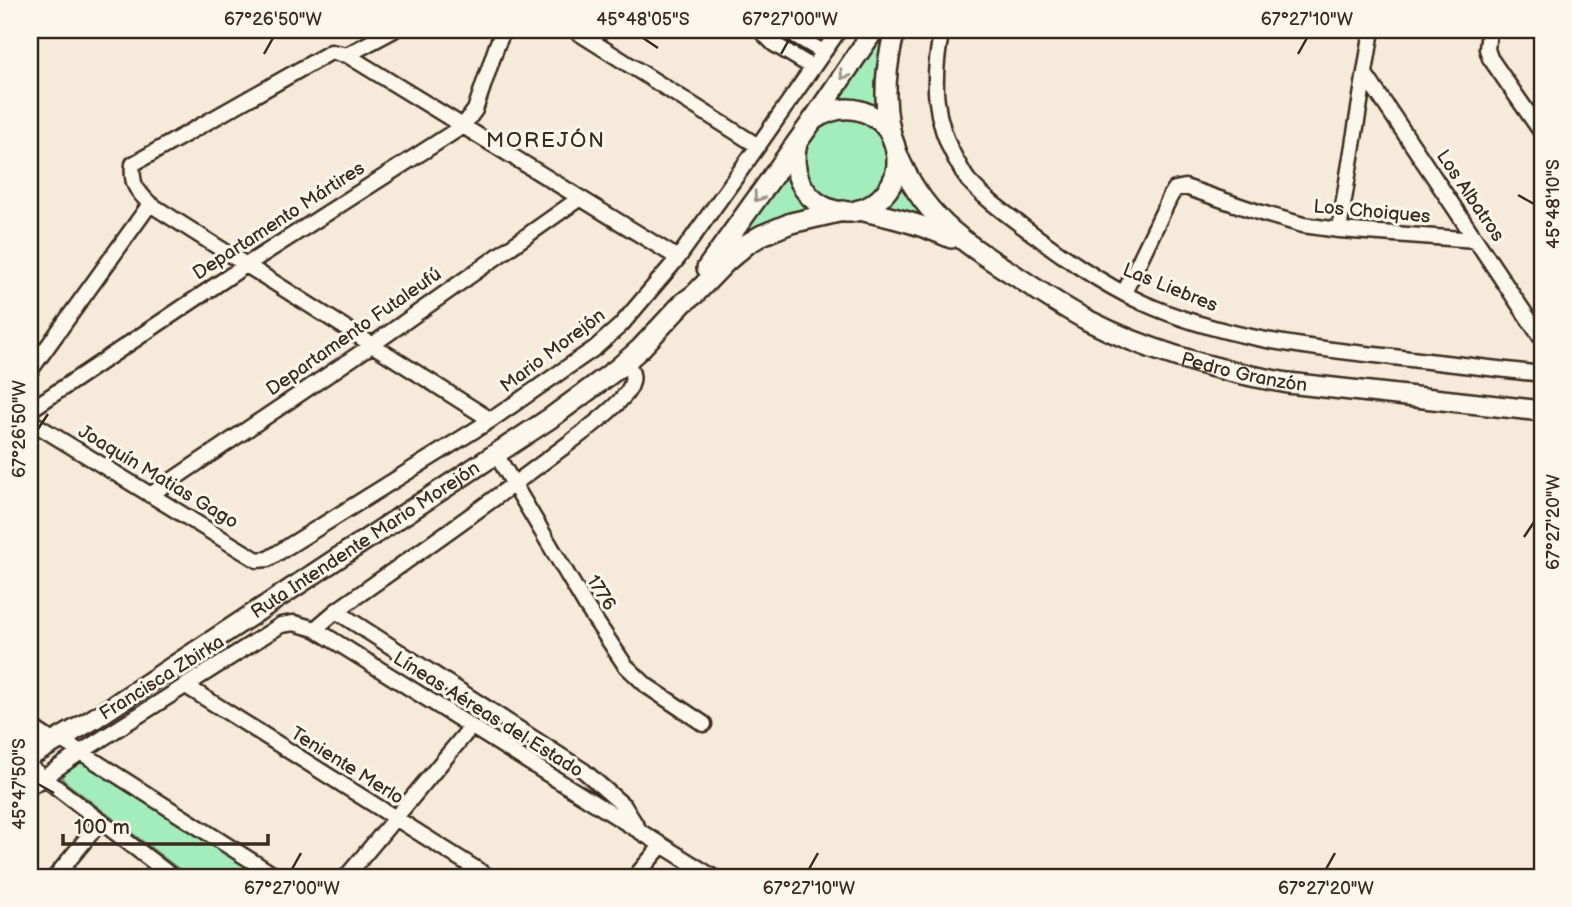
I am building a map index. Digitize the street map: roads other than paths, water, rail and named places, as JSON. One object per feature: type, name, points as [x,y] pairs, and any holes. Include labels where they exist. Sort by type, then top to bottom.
[{"type":"main road","points":[[874,30],[798,142],[795,153],[797,177],[803,188],[810,197],[831,209],[851,211],[871,205],[881,198],[895,176],[897,163],[887,117],[885,92],[895,30]]},
{"type":"main road","points":[[813,120],[837,109],[862,111],[884,125],[894,143]]},
{"type":"main road","name":"Ruta Intendente Mario Morejón","points":[[30,756],[104,712],[552,417],[627,360],[683,303],[798,142]]},
{"type":"main road","name":"Pedro Granzón","points":[[894,143],[906,175],[945,227],[974,249],[1088,321],[1164,354],[1204,366],[1288,383],[1542,411]]},
{"type":"main road","name":"Pedro Granzón","points":[[851,211],[894,217],[925,226],[974,249]]},
{"type":"main road","name":"Ruta Intendente Mario Morejón","points":[[683,303],[736,253],[755,239],[803,219],[851,211]]},
{"type":"street","points":[[347,55],[394,30]]},
{"type":"street","name":"Departamento Mártires","points":[[30,410],[246,265],[463,126],[475,110],[497,45],[505,30]]},
{"type":"street","points":[[574,30],[758,146]]},
{"type":"street","points":[[760,30],[774,44],[812,67]]},
{"type":"street","points":[[786,30],[823,52]]},
{"type":"street","name":"Mario Morejón","points":[[268,559],[491,421],[595,348],[621,325],[678,258],[839,30]]},
{"type":"street","points":[[1339,230],[1372,30]]},
{"type":"street","points":[[1489,30],[1487,49],[1490,58],[1542,133]]},
{"type":"street","name":"Las Liebres","points":[[942,32],[935,63],[936,99],[941,124],[952,153],[967,178],[992,203],[1097,278],[1143,302],[1237,334],[1286,344],[1542,374]]},
{"type":"street","points":[[491,421],[150,204],[138,192],[132,178],[133,164],[331,52],[347,55],[678,258]]},
{"type":"street","name":"Los Albatros","points":[[1365,74],[1542,339]]},
{"type":"street","name":"Los Choiques","points":[[1124,293],[1170,197],[1175,189],[1185,187],[1258,212],[1339,230],[1476,240]]},
{"type":"street","name":"Departamento Futaleufú","points":[[150,495],[372,345],[580,198]]},
{"type":"street","points":[[30,371],[150,204]]},
{"type":"street","points":[[315,629],[336,611],[596,423],[627,394],[632,384],[633,375],[627,360]]},
{"type":"street","name":"Joaquín Matias Gago","points":[[30,421],[257,560],[268,559]]},
{"type":"street","name":"1776","points":[[496,454],[586,606],[625,665],[647,686],[705,724]]},
{"type":"street","name":"Líneas Aéreas del Estado","points":[[336,611],[584,771],[624,806],[642,833]]},
{"type":"street","name":"Francisca Zbirka","points":[[30,787],[281,625],[294,623],[315,629]]},
{"type":"street","name":"Líneas Aéreas del Estado","points":[[315,629],[713,877]]},
{"type":"street","name":"Teniente Merlo","points":[[186,686],[489,877]]},
{"type":"street","points":[[30,726],[81,752],[277,877]]},
{"type":"street","points":[[346,877],[471,727]]},
{"type":"street","points":[[30,767],[173,877]]},
{"type":"street","points":[[55,877],[101,821]]},
{"type":"street","points":[[635,877],[662,845]]},
{"type":"district","name":"MOREJÓN","points":[[546,140]]}]
